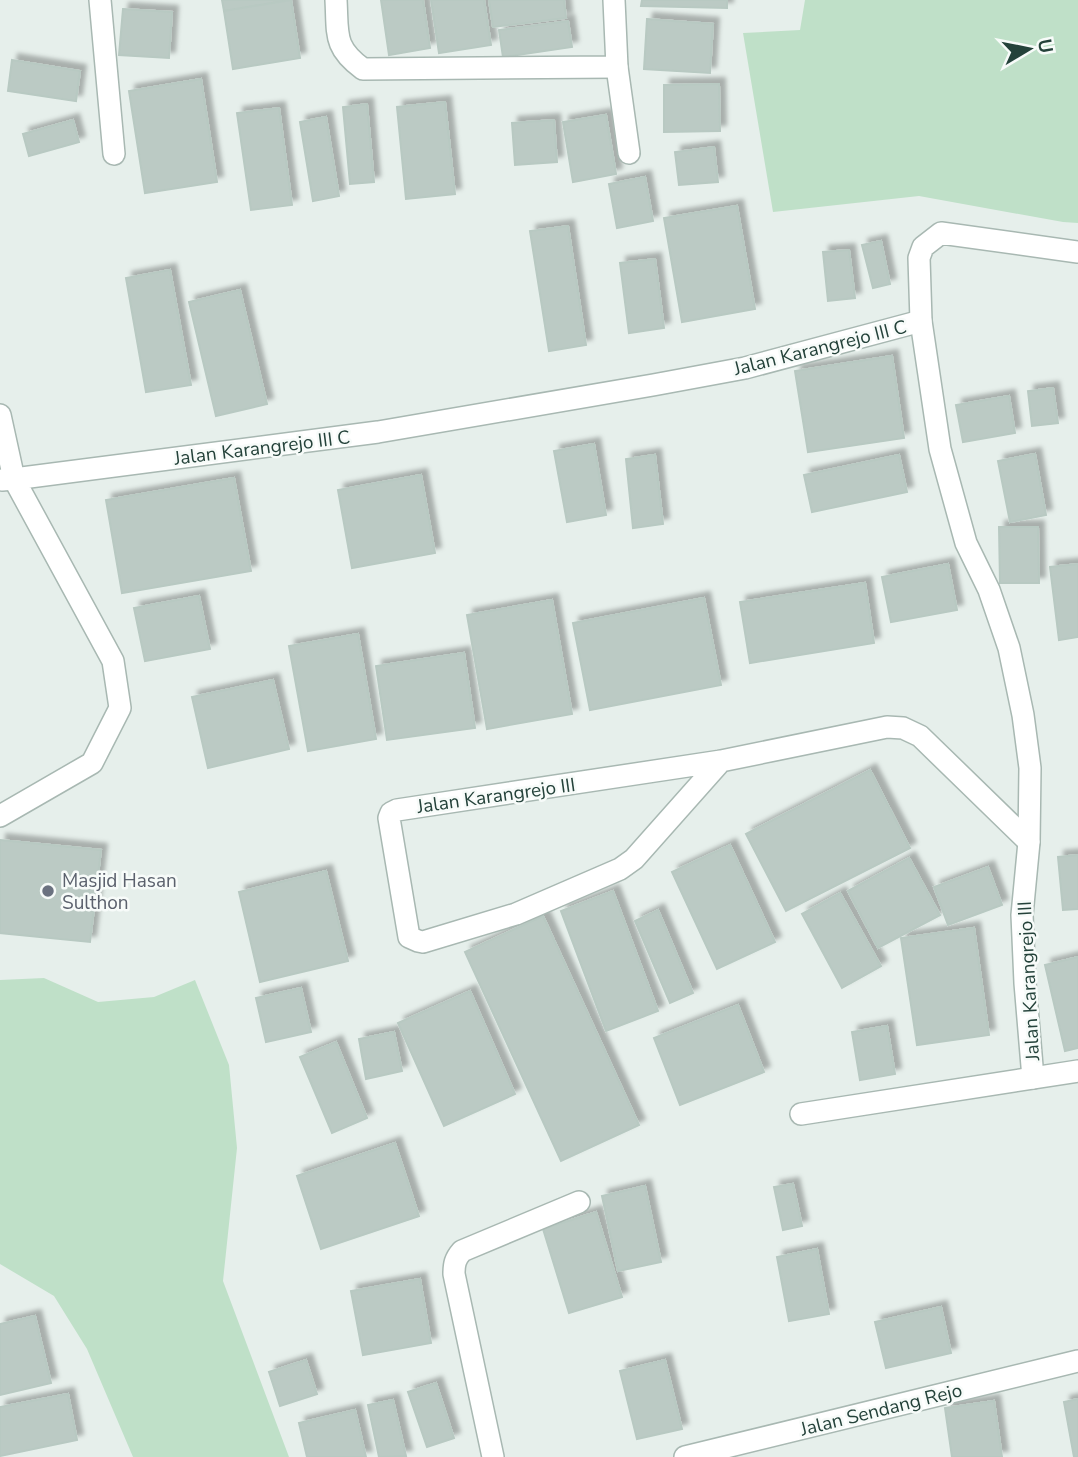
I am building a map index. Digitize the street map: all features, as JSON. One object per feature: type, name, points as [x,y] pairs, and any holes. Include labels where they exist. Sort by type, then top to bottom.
[{"type":"street","points":[[100,0],[114,154]]},
{"type":"street","points":[[336,0],[338,41],[348,58],[363,69],[617,67]]},
{"type":"street","points":[[614,0],[617,67],[629,153]]},
{"type":"street","name":"Jalan Karangrejo III","points":[[1033,1079],[1022,915],[1029,842],[1030,768],[1023,715],[1009,648],[989,590],[966,543],[940,449],[921,321],[919,258],[923,247],[942,233],[1078,252]]},
{"type":"street","name":"Jalan Karangrejo III C","points":[[7,479],[378,432],[653,385],[745,368],[921,321]]},
{"type":"street","points":[[0,415],[7,479],[113,661],[120,708],[92,762],[0,816]]},
{"type":"street","name":"Jalan Karangrejo III","points":[[721,761],[634,859],[621,869],[516,914],[423,942],[410,937],[388,818],[397,810],[721,761],[887,727],[903,729],[919,736],[1029,842]]},
{"type":"street","name":"Jalan Karangrejo III","points":[[802,1114],[1078,1071]]},
{"type":"street","points":[[493,1457],[454,1264],[462,1251],[579,1202]]},
{"type":"street","name":"Jalan Sendang Rejo","points":[[685,1457],[1078,1361]]},
{"type":"green space","points":[[805,0],[1078,0],[1078,223],[919,196],[773,212],[743,33],[800,30]]},
{"type":"green space","points":[[44,978],[98,1002],[154,997],[195,980],[229,1065],[237,1148],[223,1281],[289,1457],[133,1457],[87,1349],[54,1296],[0,1264],[0,980]]},
{"type":"building","points":[[222,0],[290,0],[224,11]]},
{"type":"building","points":[[291,0],[300,58],[233,69],[224,11]]},
{"type":"building","points":[[381,0],[423,0],[430,48],[389,55]]},
{"type":"building","points":[[431,0],[484,0],[491,45],[439,53]]},
{"type":"building","points":[[489,0],[564,0],[566,18],[493,27]]},
{"type":"building","points":[[642,0],[727,0],[727,8],[641,6]]},
{"type":"building","points":[[123,9],[172,12],[169,58],[119,55]]},
{"type":"building","points":[[647,19],[713,24],[710,73],[644,69]]},
{"type":"building","points":[[568,21],[572,47],[503,57],[499,30]]},
{"type":"building","points":[[12,60],[80,71],[76,101],[8,91]]},
{"type":"building","points":[[201,79],[217,182],[145,193],[129,91]]},
{"type":"building","points":[[719,84],[720,131],[664,132],[664,85]]},
{"type":"building","points":[[445,102],[455,194],[406,199],[397,107]]},
{"type":"building","points":[[367,104],[374,182],[350,184],[343,107]]},
{"type":"building","points":[[279,108],[292,205],[251,210],[237,113]]},
{"type":"building","points":[[606,115],[616,174],[573,182],[563,122]]},
{"type":"building","points":[[326,117],[339,196],[313,201],[300,122]]},
{"type":"building","points":[[73,120],[79,142],[29,156],[23,134]]},
{"type":"building","points":[[554,120],[557,162],[515,165],[512,123]]},
{"type":"building","points":[[714,147],[718,182],[679,185],[675,152]]},
{"type":"building","points":[[645,177],[653,221],[617,228],[609,184]]},
{"type":"building","points":[[737,206],[755,309],[682,322],[664,218]]},
{"type":"building","points":[[568,226],[586,345],[549,351],[530,231]]},
{"type":"building","points":[[881,241],[890,284],[873,288],[862,245]]},
{"type":"building","points":[[849,250],[855,298],[828,301],[823,252]]},
{"type":"building","points":[[655,259],[664,328],[629,333],[620,263]]},
{"type":"building","points":[[170,270],[191,385],[146,392],[126,278]]},
{"type":"building","points":[[240,290],[267,404],[216,416],[189,302]]},
{"type":"building","points":[[892,356],[904,438],[808,452],[795,371]]},
{"type":"building","points":[[1053,388],[1058,423],[1032,426],[1028,391]]},
{"type":"building","points":[[1009,396],[1015,433],[963,442],[956,405]]},
{"type":"building","points":[[594,444],[606,515],[567,522],[554,451]]},
{"type":"building","points":[[1035,454],[1046,515],[1010,522],[998,461]]},
{"type":"building","points":[[655,455],[663,524],[633,528],[626,459]]},
{"type":"building","points":[[899,455],[907,492],[812,512],[804,475]]},
{"type":"building","points":[[421,475],[435,553],[352,568],[338,490]]},
{"type":"building","points":[[234,478],[251,571],[122,593],[106,500]]},
{"type":"building","points":[[999,527],[1038,527],[1039,583],[1000,583]]},
{"type":"building","points":[[948,564],[957,610],[891,622],[882,577]]},
{"type":"building","points":[[1078,564],[1078,637],[1059,640],[1050,567]]},
{"type":"building","points":[[865,583],[874,643],[750,663],[740,602]]},
{"type":"building","points":[[199,596],[210,649],[145,661],[134,608]]},
{"type":"building","points":[[704,598],[721,685],[590,710],[573,623]]},
{"type":"building","points":[[552,600],[572,714],[487,729],[467,615]]},
{"type":"building","points":[[358,634],[376,739],[308,751],[289,646]]},
{"type":"building","points":[[464,653],[475,728],[387,740],[376,666]]},
{"type":"building","points":[[273,680],[289,749],[208,768],[192,697]]},
{"type":"building","points":[[870,770],[910,848],[786,911],[746,834]]},
{"type":"building","name":"Masjid Hasan Sulthon","points":[[0,840],[101,850],[90,942],[0,933]]},
{"type":"building","points":[[730,845],[775,942],[717,969],[672,872]]},
{"type":"building","points":[[1078,855],[1078,909],[1063,910],[1058,857]]},
{"type":"building","points":[[909,858],[940,915],[878,948],[848,891]]},
{"type":"building","points":[[988,867],[1002,905],[948,925],[934,887]]},
{"type":"building","points":[[326,871],[348,961],[260,982],[239,892]]},
{"type":"building","points":[[613,891],[658,1011],[606,1031],[561,911]]},
{"type":"building","points":[[840,893],[881,966],[842,988],[802,914]]},
{"type":"building","points":[[658,910],[693,993],[670,1003],[635,921]]},
{"type":"building","points":[[543,916],[639,1125],[561,1161],[465,952]]},
{"type":"building","points":[[974,928],[989,1035],[917,1045],[901,938]]},
{"type":"building","points":[[1078,957],[1078,1048],[1065,1051],[1045,965]]},
{"type":"building","points":[[301,988],[311,1032],[266,1042],[256,998]]},
{"type":"building","points":[[470,991],[515,1094],[444,1126],[398,1023]]},
{"type":"building","points":[[738,1005],[764,1072],[680,1105],[654,1038]]},
{"type":"building","points":[[887,1026],[895,1074],[860,1080],[852,1032]]},
{"type":"building","points":[[394,1032],[402,1071],[366,1079],[359,1039]]},
{"type":"building","points":[[336,1042],[367,1118],[332,1133],[300,1057]]},
{"type":"building","points":[[395,1143],[419,1216],[321,1249],[297,1176]]},
{"type":"building","points":[[793,1184],[802,1226],[783,1230],[774,1187]]},
{"type":"building","points":[[645,1186],[661,1262],[618,1271],[602,1196]]},
{"type":"building","points":[[596,1212],[622,1297],[569,1313],[543,1229]]},
{"type":"building","points":[[817,1249],[829,1314],[789,1321],[777,1257]]},
{"type":"building","points":[[420,1279],[431,1343],[363,1355],[351,1291]]},
{"type":"building","points":[[941,1307],[951,1353],[886,1368],[875,1322]]},
{"type":"building","points":[[35,1316],[51,1383],[0,1395],[0,1324]]},
{"type":"building","points":[[306,1360],[317,1394],[280,1406],[269,1372]]},
{"type":"building","points":[[665,1360],[682,1429],[637,1439],[620,1371]]},
{"type":"building","points":[[436,1383],[454,1438],[427,1447],[408,1392]]},
{"type":"building","points":[[68,1394],[77,1440],[0,1456],[0,1407]]},
{"type":"building","points":[[1078,1399],[1078,1457],[1074,1457],[1064,1402]]},
{"type":"building","points":[[393,1400],[406,1456],[379,1457],[368,1405]]},
{"type":"building","points":[[994,1401],[1002,1457],[952,1457],[945,1408]]},
{"type":"building","points":[[355,1410],[366,1457],[307,1457],[299,1423]]},
{"type":"place","name":"Masjid Hasan Sulthon","points":[[48,891]]}]
